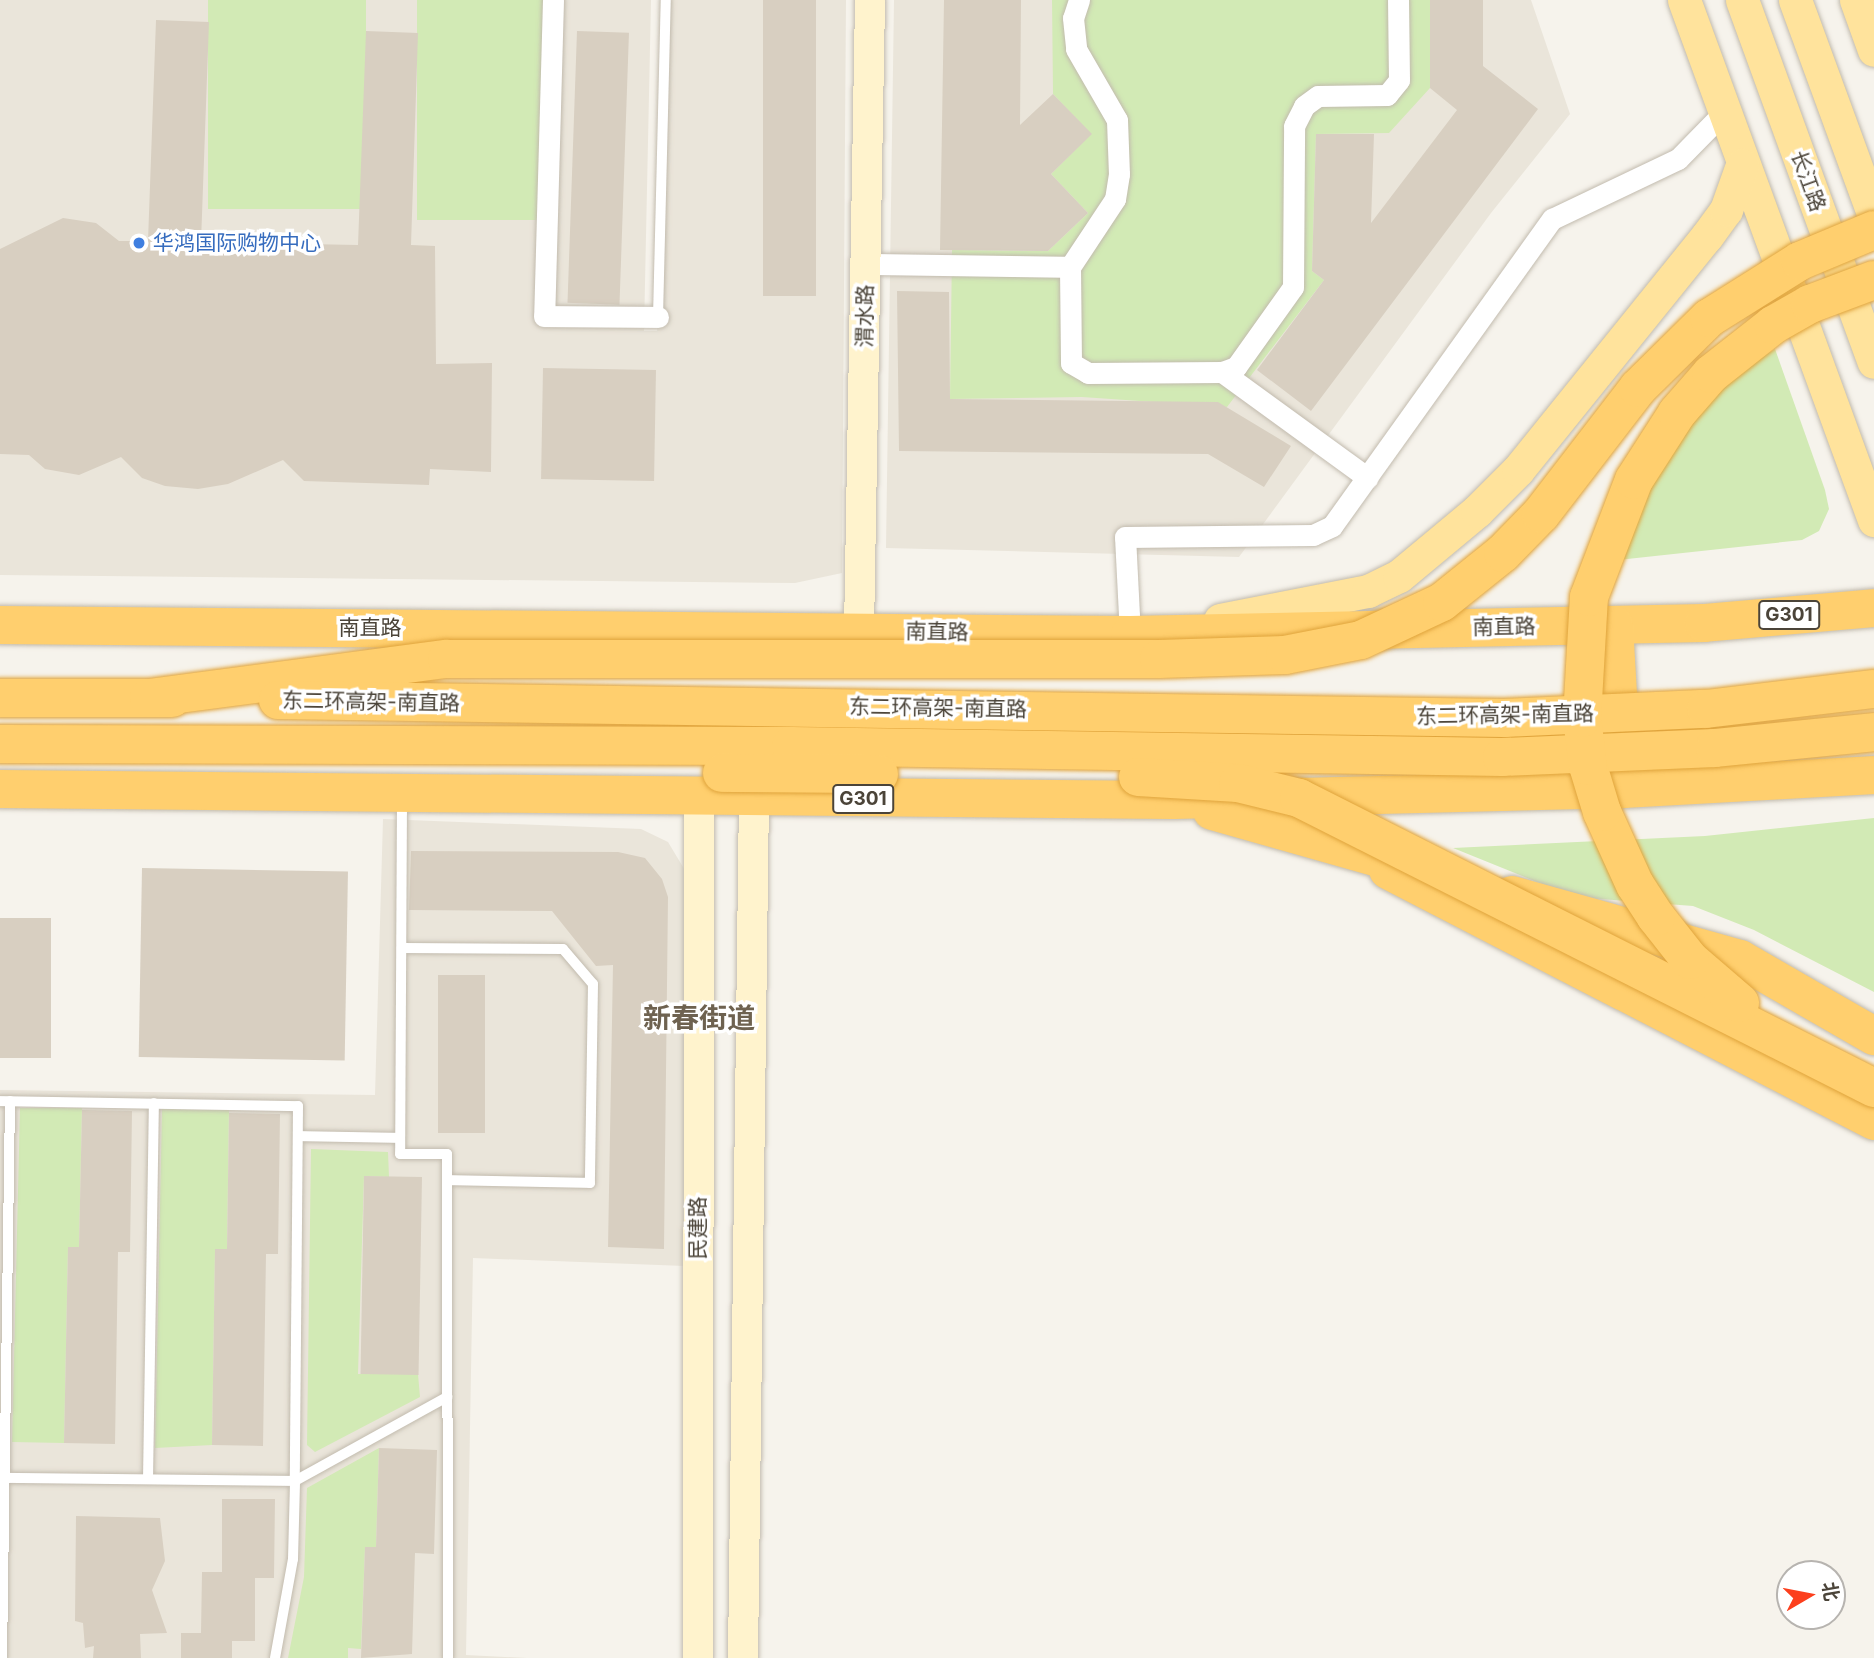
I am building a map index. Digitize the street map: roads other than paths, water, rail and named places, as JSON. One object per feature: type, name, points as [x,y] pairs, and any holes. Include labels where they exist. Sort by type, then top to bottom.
[{"type":"highway","points":[[149,698],[447,659],[1158,659],[1285,655],[1361,640],[1442,602],[1503,553],[1541,514],[1638,388],[1709,318],[1800,261],[1874,230]]},
{"type":"highway","points":[[1860,1080],[1720,987],[1690,960],[1635,885],[1602,812],[1588,766],[1582,718],[1589,597],[1634,480],[1677,413],[1711,374],[1773,325],[1810,304],[1874,280]]},
{"type":"highway","name":"南直路","points":[[0,625],[1130,635],[1704,623],[1874,608]]},
{"type":"highway","points":[[1614,625],[1624,789]]},
{"type":"highway","name":"东二环高架-南直路","points":[[0,698],[1504,718],[1706,709],[1874,689]]},
{"type":"highway","name":"东二环高架-南直路","points":[[0,744],[791,746],[1502,757],[1715,748],[1874,732]]},
{"type":"highway","points":[[157,746],[463,770],[1149,777],[1238,783],[1300,798],[1860,1080]]},
{"type":"highway","name":"G301","points":[[0,789],[1173,800],[1624,789],[1874,775]]},
{"type":"highway","points":[[1173,800],[1714,950],[1785,983],[1874,1036]]},
{"type":"highway","points":[[1345,848],[1874,1121]]},
{"type":"main road","points":[[1684,0],[1742,165],[1874,520]]},
{"type":"main road","name":"长江路","points":[[1742,0],[1874,362]]},
{"type":"main road","points":[[1795,0],[1874,216]]},
{"type":"main road","points":[[1130,635],[1305,606],[1368,591],[1399,576],[1518,470],[1707,236],[1726,210],[1742,165]]},
{"type":"street","points":[[553,0],[544,316],[659,317]]},
{"type":"street","name":"渭水路","points":[[859,631],[870,0]]},
{"type":"street","points":[[1079,0],[1073,18],[1076,49],[1117,120],[1119,174],[1115,198],[1070,267],[1071,363],[1088,373],[1222,372],[1236,367],[1293,287],[1294,126],[1304,106],[1318,96],[1387,95],[1393,88],[1399,80],[1398,0]]},
{"type":"street","points":[[1130,635],[1125,537],[1313,535],[1332,526],[1552,219],[1678,159],[1724,112]]},
{"type":"street","points":[[866,264],[1070,267]]},
{"type":"street","points":[[1222,372],[1368,478]]},
{"type":"street","name":"民建路","points":[[698,1658],[699,797]]},
{"type":"street","points":[[743,1658],[754,798]]},
{"type":"lane","points":[[659,317],[666,0]]},
{"type":"lane","points":[[402,793],[400,1154],[447,1154],[448,1658]]},
{"type":"lane","points":[[402,948],[563,949],[593,984],[590,1183],[447,1180]]},
{"type":"lane","points":[[2,1658],[5,1101],[298,1105],[293,1559],[275,1658]]},
{"type":"lane","points":[[148,1479],[154,1103]]},
{"type":"lane","points":[[298,1136],[400,1138]]},
{"type":"lane","points":[[3,1478],[295,1481],[447,1397]]},
{"type":"place","name":"华鸿国际购物中心","points":[[139,243]]},
{"type":"district","name":"新春街道","points":[[699,1018]]}]
